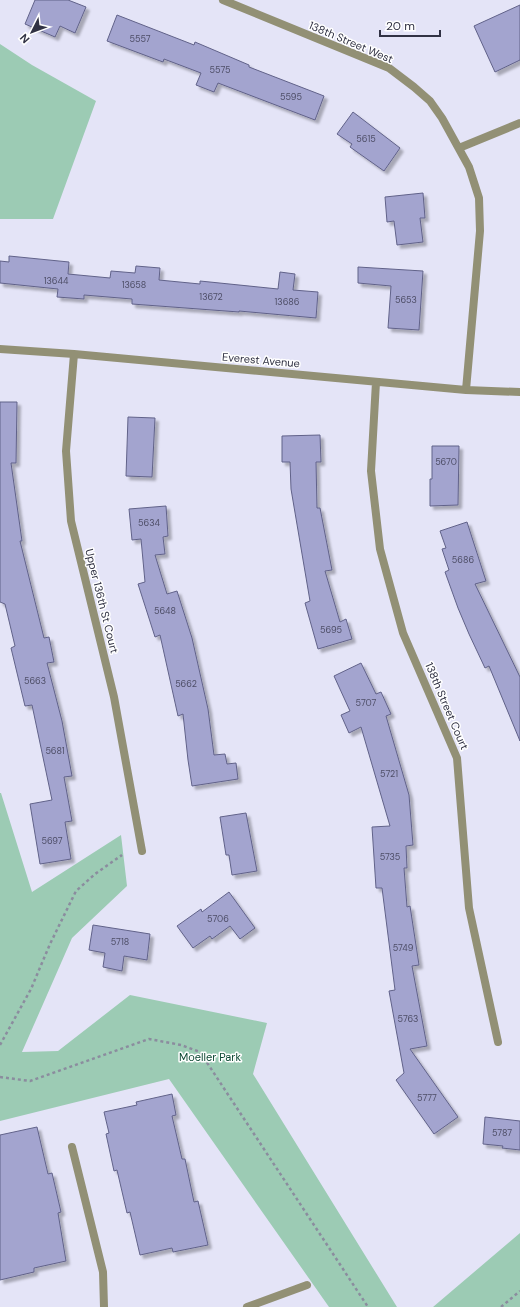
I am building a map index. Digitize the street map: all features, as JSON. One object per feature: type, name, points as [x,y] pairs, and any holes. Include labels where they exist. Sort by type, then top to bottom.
[{"type":"street","name":"138th Street West","points":[[223,0],[389,68],[430,101],[442,118],[469,167],[479,198],[480,231],[466,390]]},
{"type":"street","points":[[459,148],[520,122]]},
{"type":"street","name":"Everest Avenue","points":[[0,349],[74,354],[466,390],[520,392]]},
{"type":"street","name":"Upper 136th St Court","points":[[74,354],[66,451],[70,521],[114,697],[142,851]]},
{"type":"street","name":"138th Street Court","points":[[376,382],[371,471],[380,549],[403,633],[457,758],[469,908],[498,1042]]},
{"type":"street","points":[[72,1147],[103,1272],[104,1307]]},
{"type":"street","points":[[247,1307],[307,1285]]},
{"type":"path","points":[[0,1044],[10,1029],[31,989],[50,944],[76,891],[95,874],[122,855]]},
{"type":"path","points":[[0,1077],[30,1081],[149,1040],[181,1045],[200,1052],[368,1307]]},
{"type":"path","points":[[501,1307],[520,1291]]},
{"type":"green space","points":[[0,44],[32,65],[96,101],[53,219],[0,219]]},
{"type":"green space","name":"Moeller Park","points":[[0,793],[32,892],[121,835],[127,886],[72,938],[22,1052],[58,1051],[130,995],[267,1023],[253,1074],[397,1307],[329,1307],[169,1079],[0,1121]]},
{"type":"green space","points":[[520,1233],[520,1307],[433,1307]]},
{"type":"building","points":[[35,0],[68,0],[86,7],[75,33],[60,26],[55,37],[25,24]]},
{"type":"building","points":[[520,5],[520,60],[495,72],[474,26]]},
{"type":"building","points":[[117,15],[194,45],[195,42],[249,65],[249,67],[324,96],[315,120],[218,83],[214,92],[196,85],[201,73],[164,59],[163,62],[107,41]]},
{"type":"building","points":[[353,112],[400,148],[384,171],[350,147],[352,144],[337,134]]},
{"type":"building","points":[[423,193],[425,218],[420,218],[423,242],[397,245],[394,221],[387,222],[385,197]]},
{"type":"building","points":[[9,256],[69,262],[68,274],[110,278],[111,271],[135,273],[136,266],[160,268],[159,280],[200,284],[200,281],[278,289],[280,272],[295,274],[293,290],[318,292],[316,318],[132,304],[132,299],[84,295],[84,299],[57,297],[58,289],[0,283],[0,261],[9,262]]},
{"type":"building","points":[[358,267],[423,271],[419,330],[388,328],[391,286],[358,283]]},
{"type":"building","points":[[0,402],[17,402],[16,463],[11,463],[22,541],[20,541],[44,638],[49,637],[54,662],[47,663],[62,721],[72,776],[64,777],[72,821],[65,822],[71,859],[40,864],[30,804],[52,800],[32,705],[25,706],[11,648],[15,646],[5,604],[0,602]]},
{"type":"building","points":[[128,417],[155,418],[152,477],[126,476]]},
{"type":"building","points":[[320,435],[321,462],[316,462],[317,508],[320,508],[332,570],[325,571],[340,622],[346,619],[352,639],[318,649],[305,603],[310,601],[291,489],[290,462],[282,462],[282,436]]},
{"type":"building","points":[[432,446],[459,446],[458,505],[430,506]]},
{"type":"building","points":[[166,506],[168,536],[163,537],[165,554],[155,555],[167,594],[177,591],[192,638],[208,709],[214,755],[225,754],[227,764],[236,763],[238,779],[192,786],[183,714],[178,716],[160,635],[155,637],[138,584],[145,582],[141,539],[132,540],[129,509]]},
{"type":"building","points":[[467,522],[486,581],[475,584],[520,677],[520,741],[489,666],[485,668],[469,634],[445,572],[449,570],[442,549],[446,548],[440,531]]},
{"type":"building","points":[[361,663],[376,694],[381,692],[391,714],[386,716],[409,795],[413,845],[406,846],[407,868],[404,868],[407,907],[410,906],[419,965],[412,966],[427,1046],[410,1049],[458,1117],[434,1134],[396,1080],[404,1073],[389,991],[395,990],[382,888],[376,888],[372,827],[390,826],[361,727],[349,733],[341,715],[350,711],[334,676]]},
{"type":"building","points":[[246,813],[257,871],[232,875],[229,855],[226,855],[220,817]]},
{"type":"building","points":[[229,892],[255,928],[240,939],[230,926],[212,939],[210,936],[193,948],[177,926],[201,909],[202,912]]},
{"type":"building","points":[[93,925],[150,934],[147,960],[124,956],[122,971],[103,967],[105,953],[89,950]]},
{"type":"building","points":[[172,1094],[176,1115],[172,1116],[182,1159],[185,1159],[194,1202],[198,1201],[208,1245],[173,1252],[172,1248],[140,1255],[130,1212],[127,1213],[117,1170],[114,1171],[106,1134],[109,1133],[104,1112],[137,1105],[136,1102]]},
{"type":"building","points":[[485,1117],[520,1121],[520,1150],[502,1148],[503,1146],[483,1144]]},
{"type":"building","points":[[37,1127],[48,1174],[52,1173],[61,1212],[58,1213],[66,1261],[34,1268],[34,1272],[0,1280],[0,1135]]}]
